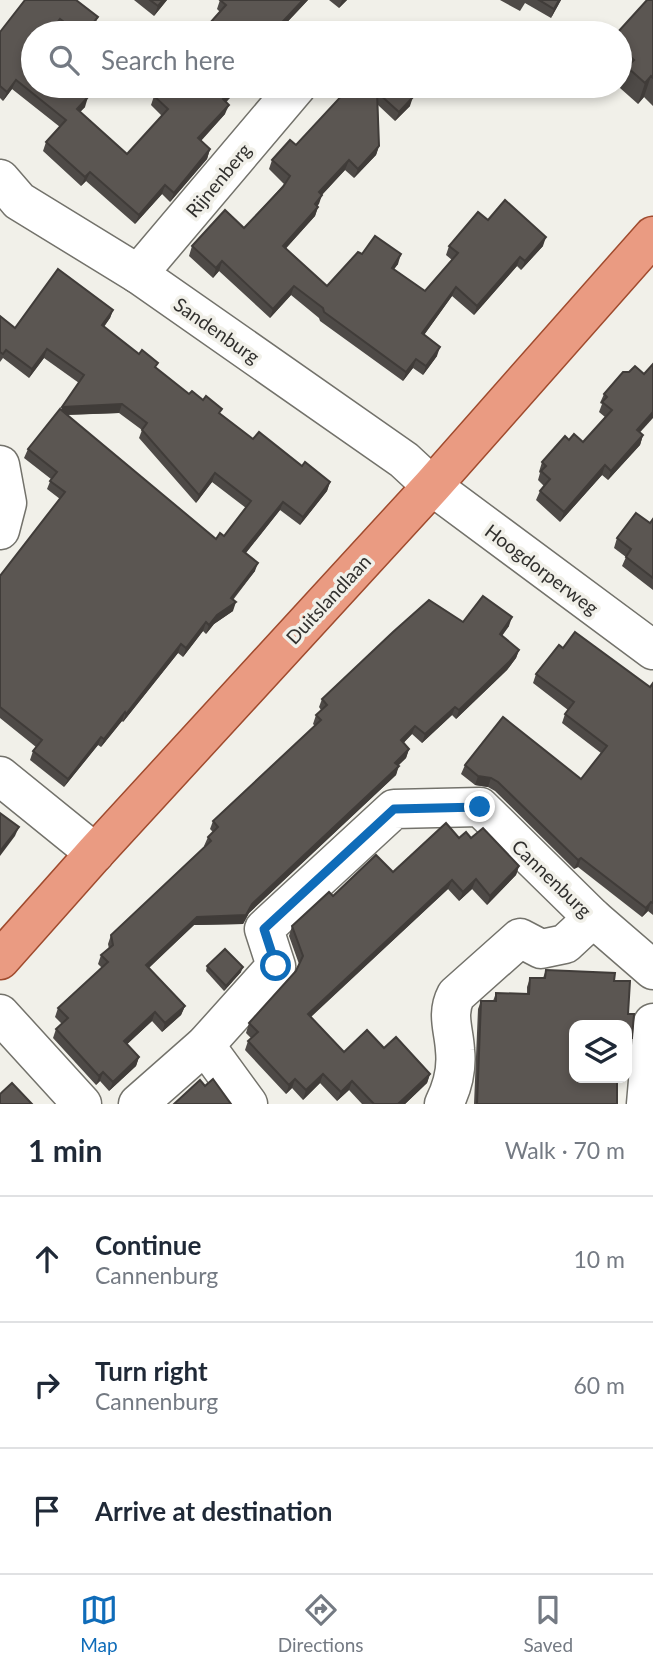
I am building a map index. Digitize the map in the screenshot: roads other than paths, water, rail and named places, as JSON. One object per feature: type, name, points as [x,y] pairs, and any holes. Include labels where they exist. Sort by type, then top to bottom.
[{"type":"main road","name":"Duitslandlaan","points":[[0,960],[432,486],[653,236]]},
{"type":"street","name":"Rijnenberg","points":[[138,274],[287,98]]},
{"type":"street","name":"Sandenburg","points":[[6,202],[138,274],[404,460],[432,486]]},
{"type":"street","points":[[0,465],[6,503],[0,530]]},
{"type":"street","name":"Hoogdorperweg","points":[[432,486],[653,650]]},
{"type":"street","points":[[0,776],[95,853]]},
{"type":"street","name":"Cannenburg","points":[[138,1104],[205,1045],[276,966],[264,929],[394,809],[480,807],[593,918],[653,970]]},
{"type":"street","points":[[444,1104],[451,1090],[456,1052],[449,1007],[456,995],[520,938],[541,949],[565,944],[593,918]]},
{"type":"street","points":[[0,1014],[82,1104]]},
{"type":"street","points":[[646,1104],[653,1023]]},
{"type":"street","points":[[205,1045],[248,1104]]}]
